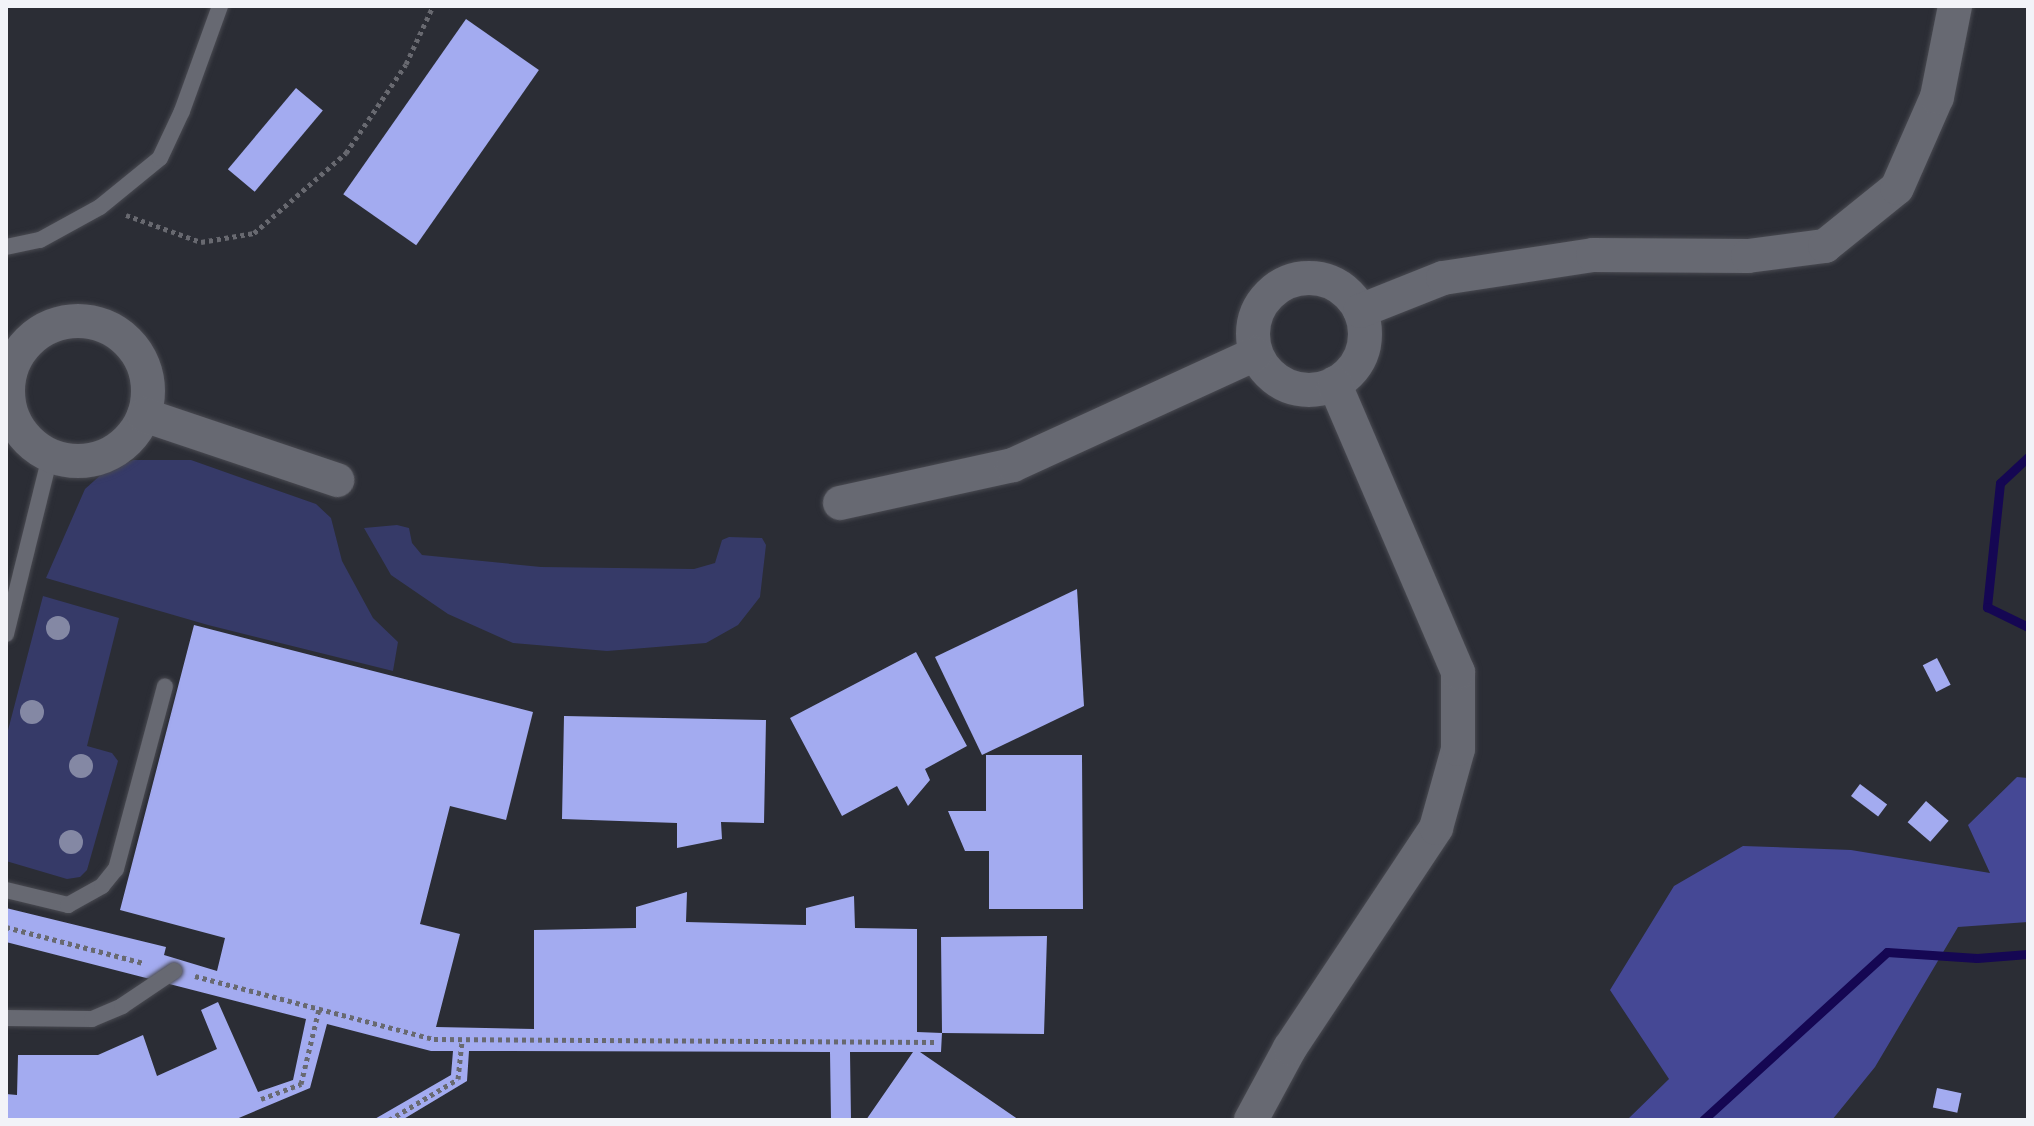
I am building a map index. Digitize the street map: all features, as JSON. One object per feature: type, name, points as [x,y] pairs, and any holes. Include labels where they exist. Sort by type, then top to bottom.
[{"type":"street","points":[[1360,311],[1443,278],[1593,255],[1748,256],[1825,246],[1897,188],[1937,97],[1955,6]]},
{"type":"street","points":[[1298,278],[1317,278],[1350,295],[1360,311],[1365,329],[1364,348],[1356,365],[1334,383],[1308,390],[1289,387],[1274,378],[1256,354],[1252,329],[1256,311],[1266,296],[1280,285],[1298,278]]},
{"type":"street","points":[[71,320],[95,322],[117,332],[134,348],[145,370],[149,393],[144,415],[133,435],[116,450],[95,459],[72,461],[50,456],[31,444],[16,427],[8,405],[6,383],[13,360],[28,340],[48,327],[71,320]]},
{"type":"street","points":[[840,503],[1013,465],[1256,354]]},
{"type":"street","points":[[1251,1120],[1290,1048],[1436,828],[1458,749],[1458,672],[1334,383]]},
{"type":"street","points":[[144,415],[337,480]]},
{"type":"lane","points":[[6,247],[40,240],[110,200],[160,158],[182,111],[220,6]]},
{"type":"lane","points":[[6,634],[50,456]]},
{"type":"lane","points":[[6,890],[68,905],[102,886],[116,869],[165,686]]},
{"type":"lane","points":[[6,1018],[92,1019],[122,1006],[174,971]]},
{"type":"path","points":[[110,200],[129,217],[201,242],[254,233],[346,153],[406,64],[433,6]]},
{"type":"path","points":[[6,927],[434,1039],[934,1042]]},
{"type":"path","points":[[261,1099],[301,1084],[319,1009]]},
{"type":"path","points":[[389,1120],[458,1079],[462,1040]]},
{"type":"shaded area","points":[[133,460],[191,460],[316,504],[331,518],[342,561],[373,618],[398,642],[393,671],[208,625],[46,578],[85,489],[104,472]]},
{"type":"shaded area","points":[[397,525],[409,528],[412,543],[422,555],[541,567],[694,569],[715,563],[722,540],[729,537],[762,538],[766,545],[760,597],[738,625],[706,643],[607,651],[513,643],[448,614],[391,575],[364,528]]},
{"type":"shaded area","points":[[43,596],[119,618],[87,746],[112,753],[118,761],[87,870],[80,877],[67,879],[6,861],[6,738]]},
{"type":"shaded area","points":[[2017,777],[2028,778],[2028,922],[1958,927],[1875,1067],[1832,1120],[1627,1120],[1669,1079],[1610,990],[1674,886],[1743,846],[1851,850],[1990,873],[1968,825]]},
{"type":"building","points":[[466,19],[539,70],[416,245],[343,194]]},
{"type":"building","points":[[296,88],[323,110],[255,192],[228,169]]},
{"type":"building","points":[[1077,589],[1084,706],[982,755],[935,657]]},
{"type":"building","points":[[194,625],[533,712],[506,820],[450,806],[420,924],[460,934],[436,1027],[534,1029],[534,930],[636,928],[636,907],[687,892],[686,922],[806,925],[806,908],[854,896],[855,928],[917,929],[917,1032],[942,1033],[941,1052],[920,1052],[1019,1120],[866,1120],[913,1052],[850,1052],[851,1120],[831,1120],[830,1052],[469,1051],[467,1081],[402,1120],[373,1120],[451,1075],[453,1051],[431,1051],[327,1024],[310,1088],[234,1120],[6,1120],[6,1094],[17,1095],[18,1055],[98,1055],[143,1035],[157,1076],[217,1049],[201,1010],[218,1002],[258,1092],[293,1080],[306,1019],[6,942],[6,908],[166,947],[164,955],[217,971],[225,938],[120,910]]},
{"type":"building","points":[[916,652],[967,746],[925,769],[930,780],[908,806],[897,786],[842,816],[790,718]]},
{"type":"building","points":[[1937,658],[1951,685],[1936,692],[1923,665]]},
{"type":"building","points":[[564,716],[766,720],[764,823],[721,822],[722,839],[677,848],[677,823],[562,819]]},
{"type":"building","points":[[986,755],[1082,755],[1083,909],[989,909],[989,851],[965,851],[948,811],[986,811]]},
{"type":"building","points":[[1860,784],[1887,804],[1878,816],[1851,796]]},
{"type":"building","points":[[1926,801],[1949,821],[1930,842],[1908,822]]},
{"type":"building","points":[[1047,936],[1044,1034],[942,1033],[941,937]]},
{"type":"building","points":[[1937,1088],[1961,1093],[1957,1113],[1933,1108]]},
{"type":"waterway","points":[[2028,457],[2000,483],[1987,607],[2028,627]]},
{"type":"waterway","points":[[1703,1120],[1887,952],[1977,958],[2028,954]]}]
